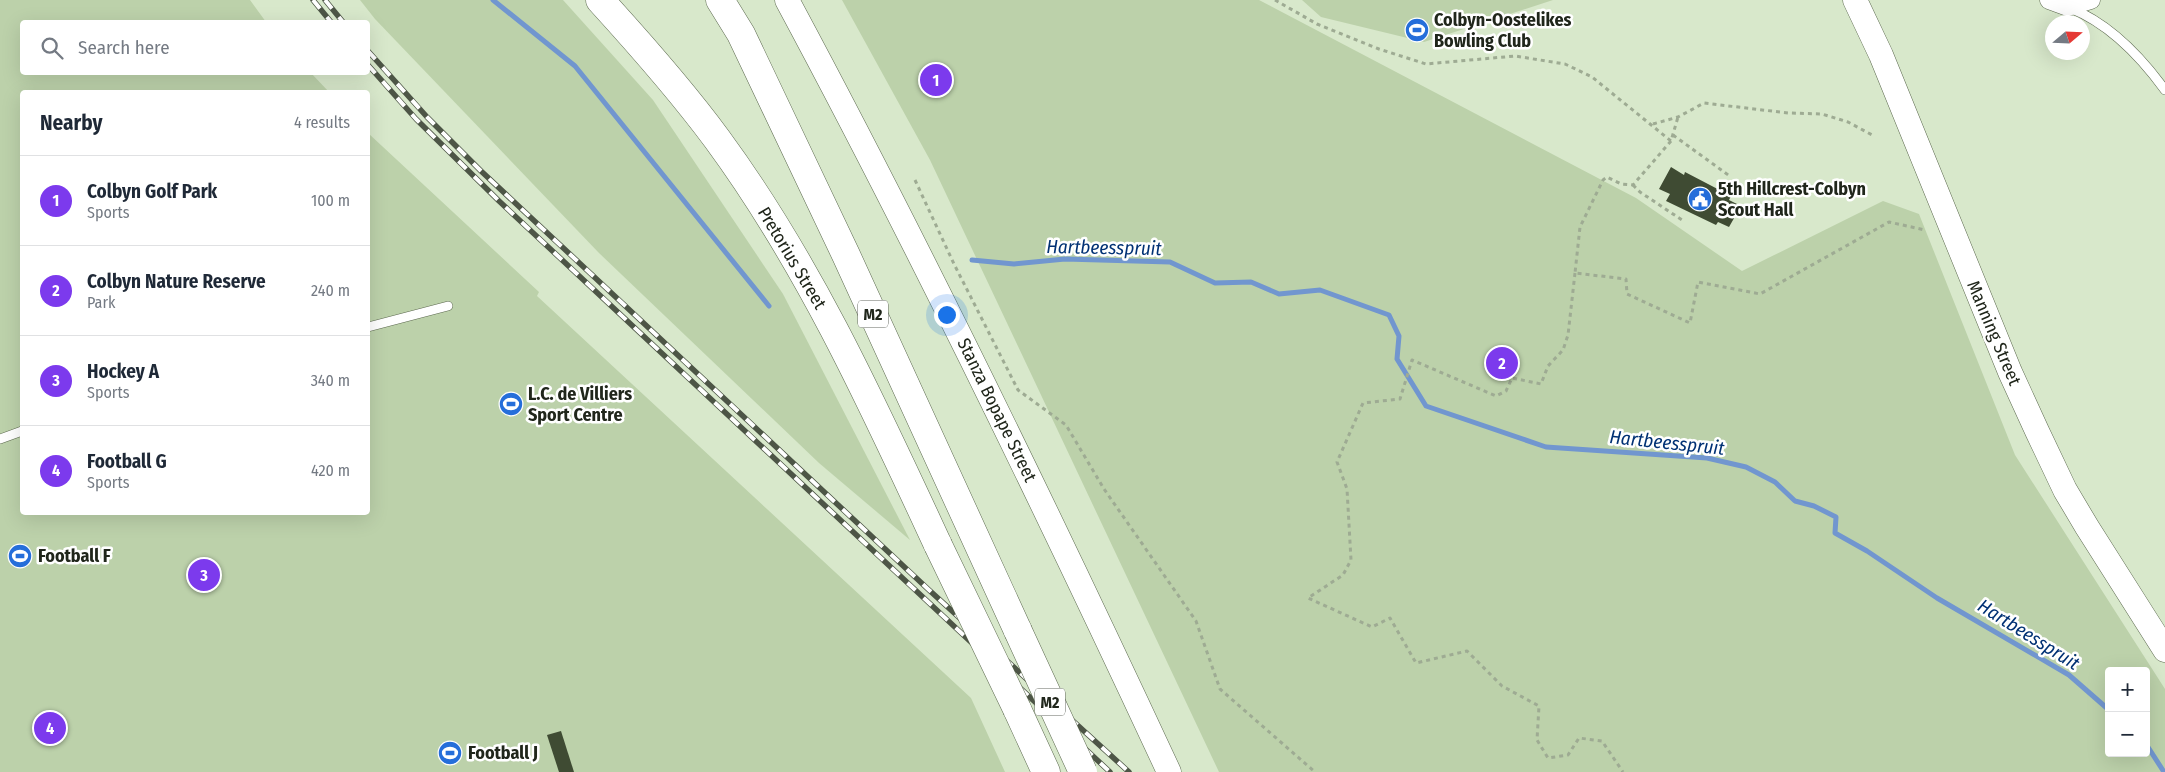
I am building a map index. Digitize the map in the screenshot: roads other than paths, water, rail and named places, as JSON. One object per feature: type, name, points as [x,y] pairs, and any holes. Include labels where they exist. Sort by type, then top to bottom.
[{"type":"main road","name":"Pretorius Street","points":[[600,0],[656,61],[717,139],[766,212],[817,298],[863,384],[1046,772]]},
{"type":"main road","name":"M2","points":[[720,0],[741,34],[846,255],[1083,772]]},
{"type":"main road","name":"Stanza Bopape Street","points":[[787,0],[951,316],[1058,535],[1169,772]]},
{"type":"main road","name":"Manning Street","points":[[1855,0],[1882,55],[2010,372],[2065,490],[2165,650]]},
{"type":"street","points":[[2049,0],[2068,7],[2091,0]]},
{"type":"lane","points":[[2068,7],[2087,16],[2110,32],[2136,56],[2165,90]]},
{"type":"lane","points":[[370,326],[448,306]]},
{"type":"lane","points":[[0,439],[20,433]]},
{"type":"waterway","points":[[493,0],[575,66],[769,306]]},
{"type":"waterway","name":"Hartbeesspruit","points":[[972,260],[1014,264],[1065,259],[1170,262],[1215,283],[1251,282],[1279,294],[1320,290],[1389,315],[1399,336],[1397,359],[1426,406],[1546,447],[1707,458],[1746,467],[1775,482],[1795,501],[1814,506],[1836,517],[1835,533],[1867,551],[1937,598],[2069,675],[2105,706]]},
{"type":"waterway","name":"Hartbeesspruit","points":[[2150,750],[2164,772]]},
{"type":"railway","points":[[313,0],[329,20]]},
{"type":"railway","points":[[325,0],[341,20]]},
{"type":"railway","points":[[370,53],[427,117],[481,171],[929,590],[1129,772]]},
{"type":"railway","points":[[370,67],[416,119],[499,201],[1110,772]]},
{"type":"place","name":"Colbyn-Oostelikes Bowling Club","points":[[1417,30]]},
{"type":"place","name":"Colbyn Golf Park","points":[[936,80]]},
{"type":"place","name":"5th Hillcrest-Colbyn Scout Hall","points":[[1700,199]]},
{"type":"place","name":"Colbyn Nature Reserve","points":[[1502,363]]},
{"type":"place","name":"L.C. de Villiers Sport Centre","points":[[511,404]]},
{"type":"place","name":"Football F","points":[[20,556]]},
{"type":"place","name":"Hockey A","points":[[204,575]]},
{"type":"place","name":"Football G","points":[[50,728]]},
{"type":"place","name":"Football J","points":[[450,753]]}]
